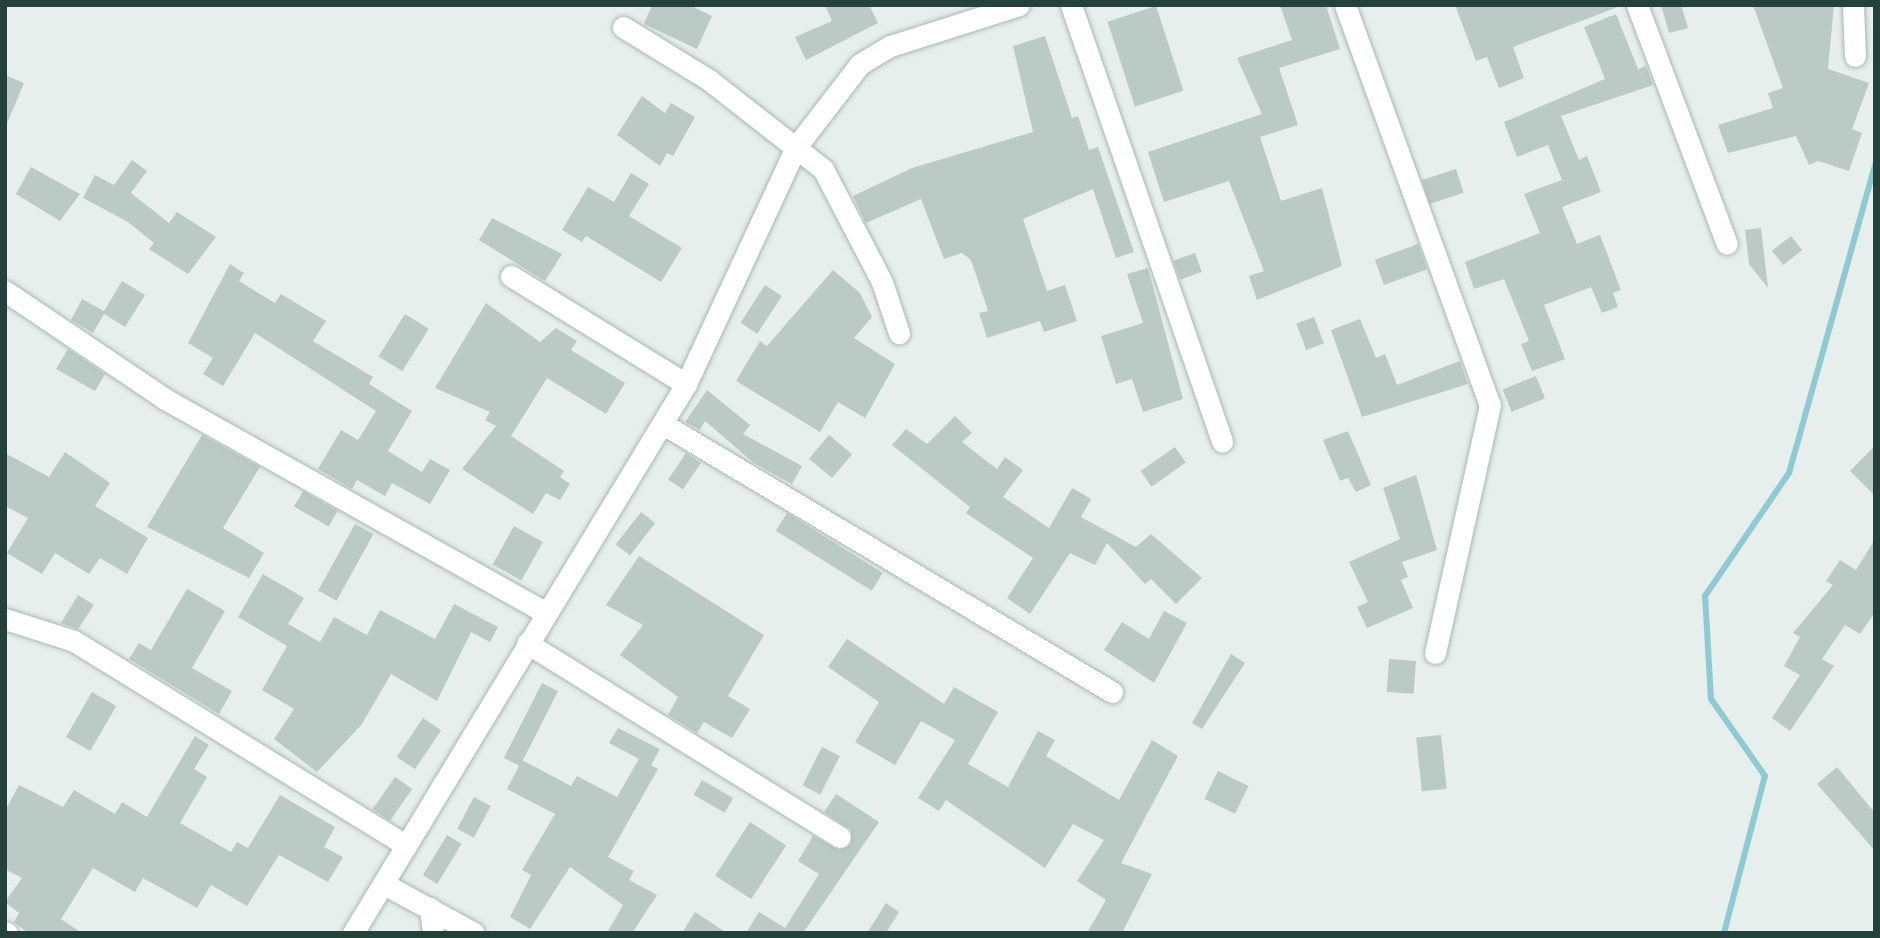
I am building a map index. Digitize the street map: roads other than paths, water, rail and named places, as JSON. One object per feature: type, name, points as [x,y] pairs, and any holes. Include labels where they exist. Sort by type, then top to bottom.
[{"type":"street","points":[[354,933],[545,612],[663,425],[685,384],[796,147],[860,64],[890,46],[1018,5]]},
{"type":"street","points":[[1071,5],[1222,442]]},
{"type":"street","points":[[1345,5],[1490,405],[1435,653]]},
{"type":"street","points":[[1637,5],[1727,244]]},
{"type":"street","points":[[1853,5],[1855,56]]},
{"type":"street","points":[[622,27],[709,80],[823,169],[882,282],[899,333]]},
{"type":"street","points":[[511,276],[685,384]]},
{"type":"street","points":[[5,291],[164,399],[545,612]]},
{"type":"street","points":[[663,425],[1112,692]]},
{"type":"street","points":[[5,619],[74,642],[405,845]]},
{"type":"street","points":[[527,643],[840,837]]},
{"type":"street","points":[[384,884],[474,933]]},
{"type":"street","points":[[430,908],[433,933]]},
{"type":"waterway","points":[[1724,933],[1765,776],[1711,699],[1705,596],[1789,473],[1875,165]]}]
